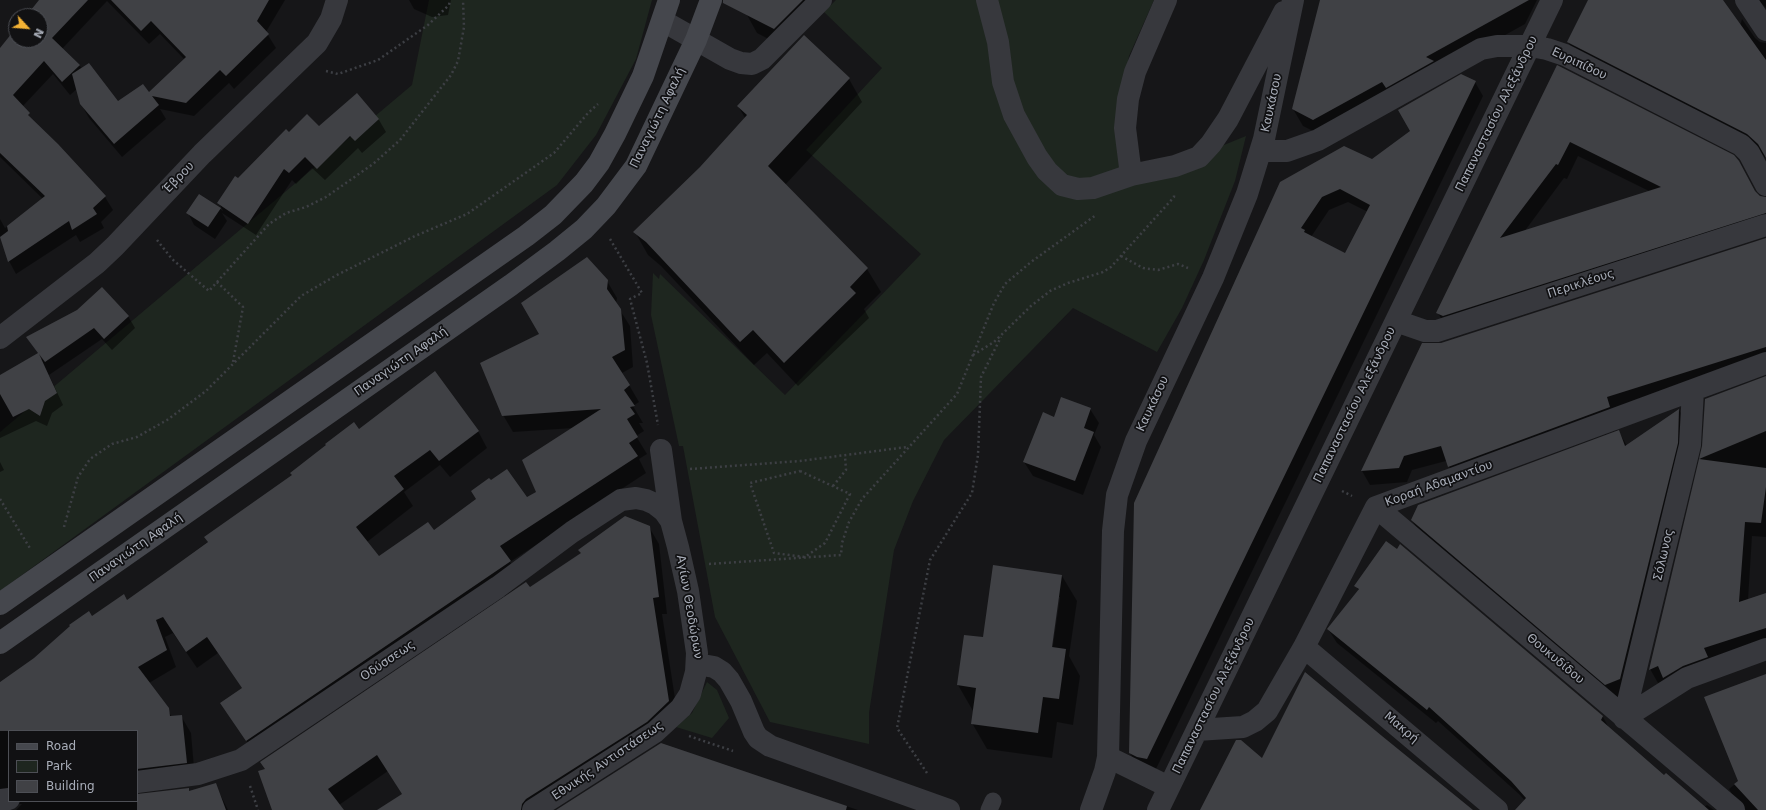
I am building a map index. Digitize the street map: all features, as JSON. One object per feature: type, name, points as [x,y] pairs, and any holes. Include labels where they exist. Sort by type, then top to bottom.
[{"type":"street","name":"Έβρου","points":[[0,338],[97,263],[202,154],[317,43],[327,28],[337,0]]},
{"type":"street","points":[[0,604],[535,229],[564,205],[588,178],[607,149],[632,101],[663,21],[669,0]]},
{"type":"street","name":"Παναγιώτη Αφαλή","points":[[0,643],[568,243],[606,206],[636,166],[696,40],[712,0]]},
{"type":"street","points":[[663,21],[730,59],[741,63],[752,64],[762,58],[821,0]]},
{"type":"street","points":[[987,0],[993,19],[1003,82],[1014,115],[1044,168],[1062,185],[1078,189],[1093,188],[1132,175],[1187,163],[1199,157],[1208,148],[1228,119],[1290,0]]},
{"type":"street","points":[[1132,175],[1125,128],[1128,99],[1135,72],[1166,0]]},
{"type":"street","name":"Καυκάσου","points":[[1091,810],[1104,776],[1108,757],[1113,531],[1117,495],[1136,441],[1236,224],[1261,151],[1293,0]]},
{"type":"street","name":"Παπαναστασίου Αλεξάνδρου","points":[[1158,810],[1552,0]]},
{"type":"street","points":[[1746,0],[1766,30]]},
{"type":"street","name":"Ευριπίδου","points":[[1261,151],[1288,152],[1318,140],[1481,49],[1497,46],[1530,46],[1548,49],[1565,55],[1741,145],[1749,153],[1766,185]]},
{"type":"street","name":"Περικλέους","points":[[1396,321],[1424,331],[1437,331],[1766,225]]},
{"type":"street","name":"Κοραή Αδαμαντίου","points":[[1197,730],[1243,727],[1255,721],[1267,711],[1304,647],[1376,507],[1766,363]]},
{"type":"street","name":"Σόλωνος","points":[[1624,718],[1690,445],[1693,390]]},
{"type":"street","points":[[662,460],[670,521]]},
{"type":"street","name":"Αγίων Θεοδώρων","points":[[621,500],[636,498],[646,500],[655,504],[664,511],[670,521],[683,566],[696,641],[697,664],[714,667],[722,672],[729,680],[741,701],[758,738],[770,746],[949,810]]},
{"type":"street","name":"Οδύσσεως","points":[[138,782],[243,766],[498,587],[572,532],[621,500]]},
{"type":"street","name":"Θουκυδίδου","points":[[1376,507],[1734,810]]},
{"type":"street","name":"Μακρή","points":[[1304,647],[1497,810]]},
{"type":"street","points":[[1624,718],[1686,678],[1766,649]]},
{"type":"street","name":"Εθνικής Αντιστάσεως","points":[[534,810],[649,736],[672,718],[690,694],[697,664]]},
{"type":"street","points":[[1108,757],[1169,787]]},
{"type":"path","points":[[301,59],[315,69],[338,74],[378,60],[428,25],[449,5],[450,0]]},
{"type":"path","points":[[155,237],[172,259],[209,291],[269,224],[286,213],[306,207],[326,197],[373,164],[400,140],[451,75],[458,61],[464,27],[463,0]]},
{"type":"path","points":[[48,570],[78,477],[90,459],[112,444],[137,437],[167,420],[206,390],[301,296],[335,276],[415,236],[467,214],[554,153],[588,114],[609,95],[617,94],[632,101]]},
{"type":"path","points":[[973,355],[985,349],[1034,302],[1050,291],[1068,283],[1103,272],[1111,267],[1174,197]]},
{"type":"path","points":[[683,566],[841,555],[846,531],[862,499],[907,447],[953,399],[994,303],[1005,284],[1031,262],[1099,213]]},
{"type":"path","points":[[609,237],[642,293],[630,299],[657,413],[662,460],[845,456],[907,447]]},
{"type":"path","points":[[1122,256],[1143,268],[1158,270],[1178,264],[1194,269]]},
{"type":"path","points":[[217,282],[243,307],[233,363]]},
{"type":"path","points":[[928,776],[897,728],[930,560],[972,493],[978,455],[981,377],[1002,334]]},
{"type":"path","points":[[833,486],[846,470],[845,456]]},
{"type":"path","points":[[800,472],[833,486],[850,494],[825,543],[805,557],[774,553],[750,483],[800,472]]},
{"type":"path","points":[[0,499],[48,570]]},
{"type":"path","points":[[683,734],[740,753]]},
{"type":"path","points":[[243,766],[258,810]]},
{"type":"green space","points":[[429,0],[652,0],[636,59],[596,135],[557,185],[0,591],[0,432],[412,85]]},
{"type":"green space","points":[[836,0],[1154,0],[1129,56],[1116,135],[1133,182],[1246,136],[1235,181],[1204,260],[1182,308],[1157,352],[1073,308],[944,440],[913,501],[894,550],[869,713],[869,744],[770,722],[715,617],[683,446],[679,446],[651,315],[653,273],[659,279],[660,274],[785,395],[921,254],[806,150],[882,68],[824,12]]},
{"type":"green space","points":[[707,682],[717,690],[729,718],[712,738],[676,727],[692,713]]},
{"type":"building","points":[[39,0],[88,0],[52,38],[80,65],[62,82],[44,61],[13,95],[30,113],[28,115],[58,144],[106,196],[93,208],[97,214],[72,230],[69,221],[8,262],[0,237],[8,231],[7,226],[45,196],[0,153],[0,48],[8,38],[8,48],[48,48],[48,8],[33,8]]},
{"type":"building","points":[[111,0],[269,0],[257,21],[269,34],[226,76],[220,70],[186,103],[152,96],[159,105],[114,144],[80,104],[72,74],[89,63],[118,101],[143,84],[149,92],[186,57],[151,21],[141,31]]},
{"type":"building","points":[[723,0],[803,0],[774,29],[723,3]]},
{"type":"building","points":[[1320,0],[1529,0],[1426,57],[1434,61],[1386,88],[1382,82],[1313,120],[1292,109]]},
{"type":"building","points":[[1588,0],[1723,0],[1766,60],[1766,158],[1758,144],[1747,134],[1567,42]]},
{"type":"building","points":[[804,35],[850,78],[768,166],[868,268],[850,287],[856,293],[784,363],[753,330],[740,342],[646,242],[633,232],[700,167],[747,115],[737,106]]},
{"type":"building","points":[[1557,65],[1734,155],[1739,161],[1755,191],[1760,196],[1766,197],[1766,213],[1443,316],[1436,313]],"holes":[[[1570,142],[1661,187],[1500,238],[1556,164],[1558,165]]]},
{"type":"building","points":[[1461,74],[1476,81],[1147,759],[1137,757],[1129,753],[1134,503],[1280,182],[1344,146],[1372,159],[1410,131],[1398,110]],"holes":[[[1340,189],[1370,205],[1345,253],[1304,232],[1305,230],[1301,228],[1322,197]]]},
{"type":"building","points":[[357,93],[379,119],[355,141],[350,136],[317,169],[305,157],[289,173],[284,169],[248,224],[217,203],[235,176],[238,178],[286,129],[289,132],[307,114],[319,126]]},
{"type":"building","points":[[199,194],[221,208],[208,227],[186,213]]},
{"type":"building","points":[[1766,238],[1766,347],[1607,397],[1610,407],[1448,467],[1441,446],[1404,456],[1399,468],[1361,471],[1422,343],[1441,343]]},
{"type":"building","points":[[587,257],[608,280],[607,289],[621,309],[625,350],[612,357],[630,385],[624,390],[635,406],[630,407],[635,414],[627,419],[638,437],[629,443],[638,456],[500,546],[511,561],[246,741],[220,703],[242,688],[207,637],[186,652],[163,617],[156,620],[167,650],[138,667],[169,708],[170,716],[182,715],[187,763],[138,769],[138,730],[0,731],[0,682],[34,658],[70,626],[69,625],[89,611],[92,616],[124,594],[127,600],[165,573],[208,542],[204,537],[292,475],[290,473],[354,422],[359,429],[435,371],[479,431],[439,461],[430,450],[394,476],[404,489],[356,527],[379,556],[428,522],[434,530],[476,499],[471,491],[489,478],[491,480],[507,469],[527,497],[536,492],[522,460],[601,409],[502,416],[480,363],[539,334],[521,303]]},
{"type":"building","points":[[102,287],[129,316],[104,339],[94,328],[45,362],[39,354],[57,393],[45,401],[40,416],[29,409],[13,417],[0,394],[0,375],[38,353],[26,337],[77,310]]},
{"type":"building","points":[[1766,376],[1766,431],[1699,459],[1702,446],[1705,399]]},
{"type":"building","points":[[1061,397],[1091,408],[1084,428],[1094,432],[1075,481],[1023,462],[1043,412],[1054,417]]},
{"type":"building","points":[[1679,409],[1678,443],[1620,679],[1605,685],[1411,520],[1418,505],[1619,430],[1625,446]]},
{"type":"building","points":[[1699,459],[1766,468],[1766,487],[1761,523],[1745,522],[1739,602],[1766,593],[1766,628],[1704,648],[1708,657],[1683,666],[1663,678],[1658,666],[1649,670]]},
{"type":"building","points":[[625,516],[650,526],[659,597],[653,598],[669,701],[647,722],[526,799],[522,804],[521,810],[377,810],[402,794],[377,755],[328,789],[344,810],[272,810],[258,771],[265,769],[260,762],[526,582],[530,587],[581,553],[578,550]]},
{"type":"building","points":[[1386,541],[1397,549],[1400,544],[1603,716],[1601,720],[1664,775],[1666,773],[1709,810],[1515,810],[1526,798],[1511,781],[1429,707],[1427,710],[1327,629],[1359,589],[1354,586]]},
{"type":"building","points":[[993,565],[1062,575],[1052,647],[1066,649],[1059,699],[1043,697],[1038,733],[971,724],[976,688],[957,685],[964,635],[983,637]]},
{"type":"building","points":[[1305,672],[1473,810],[1200,810],[1236,740],[1241,740],[1262,758]]},
{"type":"building","points":[[1766,674],[1766,810],[1758,810],[1734,784],[1738,781],[1704,697]]},
{"type":"building","points":[[661,743],[847,806],[846,810],[556,810]]},
{"type":"building","points":[[216,783],[226,810],[137,810],[138,794],[189,788],[189,791]]}]
